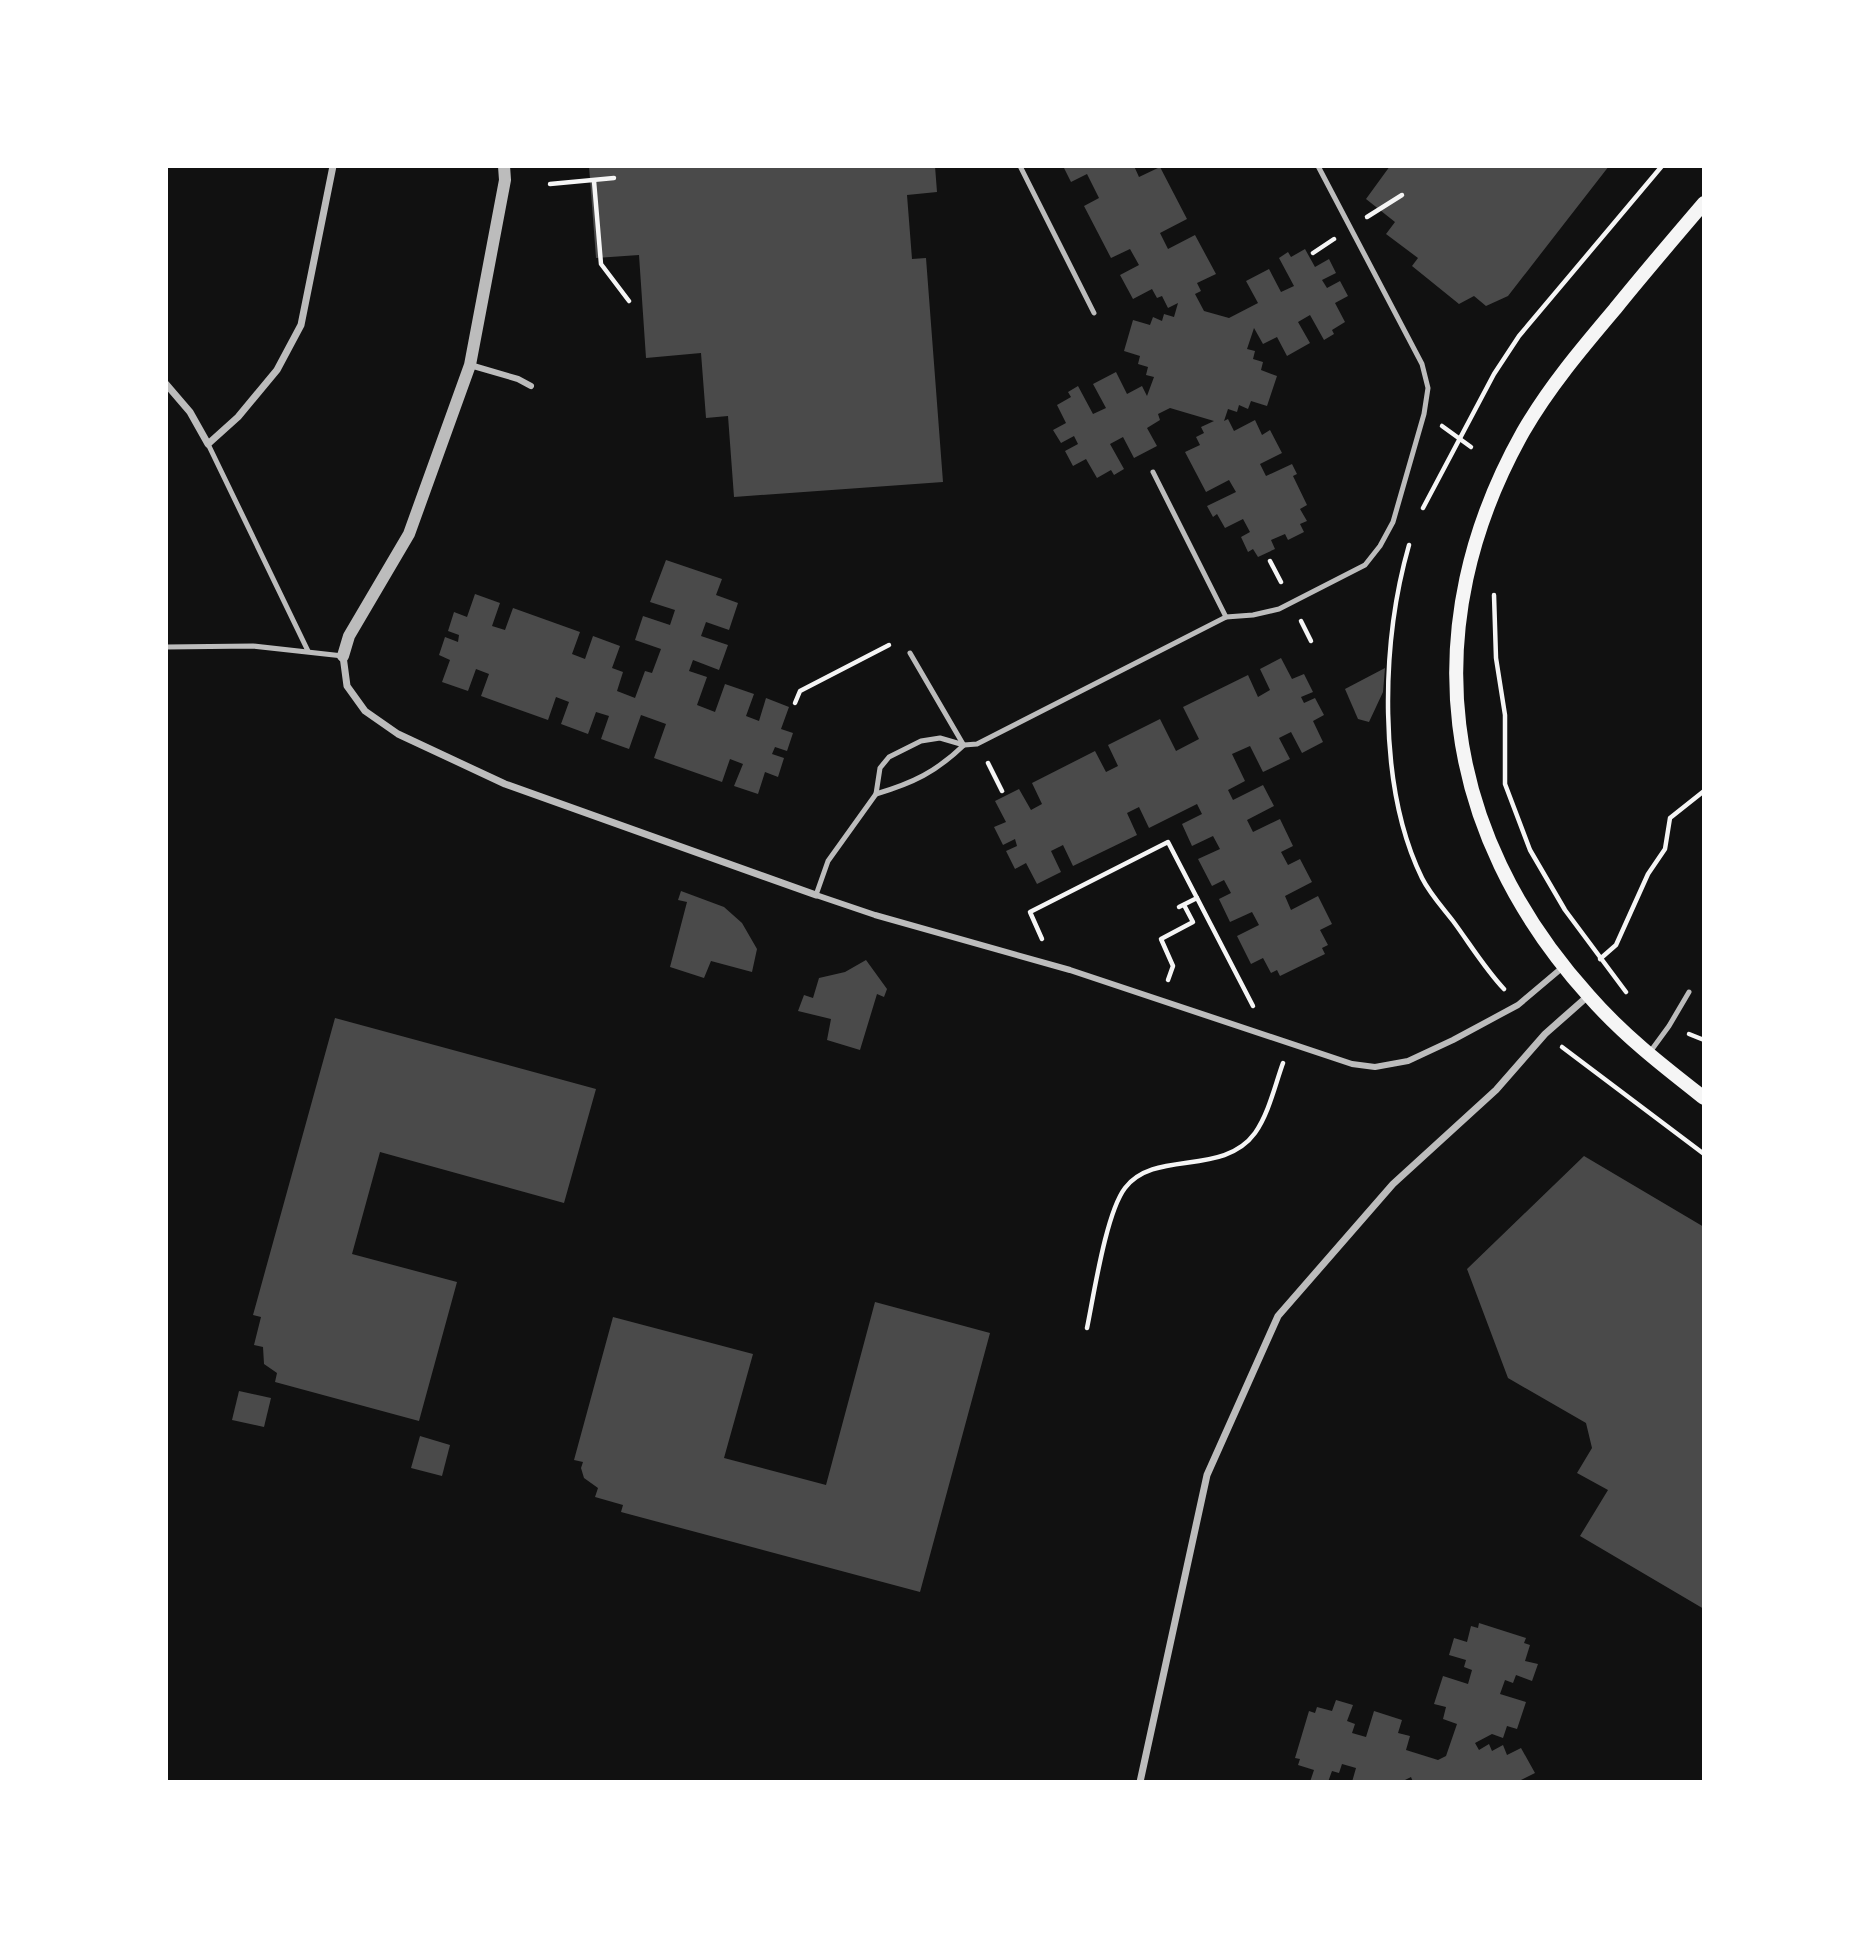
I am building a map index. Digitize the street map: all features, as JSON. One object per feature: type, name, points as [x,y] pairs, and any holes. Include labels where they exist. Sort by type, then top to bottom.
[{"type":"main road","points":[[1704,203],[1567,366],[1518,442],[1490,499],[1473,550],[1458,622],[1455,691],[1460,738],[1473,796],[1491,843],[1518,898],[1563,967],[1588,996],[1648,1054],[1704,1098]]},
{"type":"street","points":[[166,384],[190,412],[208,444],[238,417],[276,370],[301,325],[333,166]]},
{"type":"street","points":[[504,166],[505,180],[470,365],[409,534],[349,636],[343,656],[347,686],[365,711],[398,734],[505,784],[875,915],[1054,965],[1352,1064],[1375,1067],[1408,1060],[1453,1040],[1518,1005],[1563,967]]},
{"type":"street","points":[[470,365],[518,379],[531,386]]},
{"type":"street","points":[[1140,1782],[1207,1475],[1278,1316],[1393,1184],[1496,1090],[1545,1034],[1588,996]]},
{"type":"lane","points":[[1020,166],[1094,313]]},
{"type":"lane","points":[[816,895],[828,861],[876,794],[880,768],[889,757],[921,741],[940,738],[964,745],[977,744],[1226,617],[1279,610],[1365,565],[1380,546],[1393,522],[1424,414],[1428,388],[1422,364],[1318,166]]},
{"type":"lane","points":[[208,444],[308,651]]},
{"type":"lane","points":[[1153,472],[1226,617]]},
{"type":"lane","points":[[166,647],[253,646],[343,656]]},
{"type":"lane","points":[[911,653],[964,745]]},
{"type":"lane","points":[[876,794],[902,787],[942,766],[964,745]]},
{"type":"lane","points":[[1648,1054],[1689,992]]},
{"type":"path","points":[[550,184],[614,178]]},
{"type":"path","points":[[594,180],[601,264],[629,301]]},
{"type":"path","points":[[1424,414],[1471,447]]},
{"type":"path","points":[[1493,585],[1496,658],[1505,715],[1505,784],[1530,850],[1565,910],[1630,998]]},
{"type":"path","points":[[795,703],[800,691]]},
{"type":"path","points":[[1600,959],[1616,945],[1648,874],[1665,849],[1670,818],[1704,791]]},
{"type":"path","points":[[1054,965],[1030,912],[1168,842],[1270,1037]]},
{"type":"path","points":[[1160,1000],[1173,966],[1161,939],[1193,922],[1181,906],[1197,898]]},
{"type":"path","points":[[1496,981],[1518,1005]]},
{"type":"path","points":[[1669,1026],[1704,1040]]},
{"type":"path","points":[[1545,1034],[1704,1154]]},
{"type":"path","points":[[1087,1328],[1114,1210],[1124,1189],[1135,1178],[1155,1169],[1213,1160],[1240,1148],[1254,1135],[1261,1122],[1290,1044]]},
{"type":"building","points":[[589,166],[935,166],[937,192],[907,195],[912,259],[926,258],[943,482],[734,497],[728,416],[706,418],[701,353],[646,358],[639,255],[596,258]]},
{"type":"building","points":[[1063,166],[1134,166],[1139,177],[1160,167],[1187,219],[1160,233],[1168,249],[1195,235],[1216,274],[1197,283],[1201,291],[1195,294],[1204,311],[1229,318],[1258,303],[1246,281],[1269,269],[1281,292],[1294,286],[1279,258],[1288,252],[1291,257],[1305,249],[1315,267],[1329,259],[1336,273],[1322,280],[1327,288],[1340,281],[1348,296],[1335,303],[1345,322],[1332,330],[1334,334],[1324,340],[1310,315],[1298,322],[1310,343],[1287,356],[1277,337],[1263,344],[1254,328],[1247,349],[1255,351],[1253,359],[1263,362],[1261,370],[1277,376],[1267,406],[1251,401],[1248,409],[1239,405],[1237,412],[1228,409],[1224,421],[1228,419],[1234,431],[1255,420],[1262,435],[1270,430],[1282,453],[1260,464],[1266,476],[1292,464],[1297,474],[1293,476],[1307,505],[1300,509],[1307,521],[1300,524],[1304,532],[1288,540],[1285,534],[1271,540],[1275,549],[1258,557],[1253,549],[1248,552],[1241,537],[1250,532],[1243,519],[1225,528],[1217,514],[1213,517],[1207,506],[1236,492],[1229,480],[1206,492],[1185,452],[1200,445],[1196,437],[1204,433],[1201,427],[1214,421],[1170,408],[1158,414],[1160,420],[1147,428],[1157,446],[1134,458],[1123,437],[1110,444],[1124,469],[1114,475],[1111,470],[1097,478],[1086,459],[1073,466],[1065,451],[1078,444],[1074,436],[1061,443],[1053,430],[1066,423],[1057,405],[1071,397],[1068,392],[1078,386],[1093,414],[1106,408],[1093,384],[1116,372],[1127,394],[1142,386],[1147,396],[1154,377],[1146,375],[1148,367],[1138,364],[1140,356],[1124,351],[1133,320],[1150,325],[1153,317],[1162,321],[1164,314],[1174,317],[1178,303],[1168,308],[1162,296],[1157,298],[1152,289],[1133,299],[1120,275],[1139,265],[1130,249],[1111,258],[1084,206],[1099,198],[1087,174],[1071,182]]},
{"type":"building","points":[[1390,166],[1609,166],[1508,296],[1486,306],[1474,296],[1459,304],[1412,266],[1418,258],[1386,234],[1395,222],[1366,199]]},
{"type":"building","points":[[666,560],[722,579],[716,595],[738,603],[729,630],[706,622],[701,636],[728,645],[719,670],[693,660],[689,671],[707,677],[697,705],[715,712],[725,684],[754,694],[746,716],[759,721],[766,698],[789,707],[781,729],[793,733],[787,751],[775,747],[772,754],[784,758],[778,777],[765,772],[758,794],[734,786],[743,764],[730,759],[722,782],[654,758],[666,724],[641,715],[629,749],[601,739],[609,716],[596,712],[588,734],[561,724],[569,702],[556,697],[548,720],[481,696],[489,674],[476,669],[468,691],[442,682],[450,660],[439,655],[445,637],[458,642],[459,635],[448,631],[454,612],[467,617],[475,594],[500,603],[492,626],[505,630],[513,608],[580,632],[572,654],[585,659],[593,636],[620,646],[612,668],[623,672],[617,691],[635,698],[645,671],[652,673],[661,649],[635,640],[643,616],[670,625],[675,610],[650,602]]},
{"type":"building","points":[[1281,658],[1292,679],[1304,674],[1313,692],[1301,697],[1304,703],[1315,698],[1324,715],[1313,721],[1323,742],[1302,753],[1291,732],[1279,738],[1290,759],[1263,772],[1250,746],[1232,754],[1245,781],[1228,790],[1233,800],[1263,785],[1274,806],[1247,820],[1253,832],[1280,819],[1293,846],[1281,852],[1288,865],[1300,859],[1312,882],[1285,896],[1291,910],[1318,896],[1332,924],[1320,930],[1328,945],[1322,948],[1325,954],[1280,976],[1277,970],[1271,973],[1263,958],[1251,964],[1237,936],[1259,925],[1252,912],[1230,922],[1219,899],[1231,893],[1224,880],[1212,886],[1198,859],[1220,849],[1213,836],[1192,846],[1182,824],[1202,814],[1197,804],[1149,828],[1139,807],[1127,813],[1137,835],[1073,866],[1063,845],[1051,851],[1061,872],[1037,884],[1026,863],[1015,869],[1006,851],[1017,846],[1015,839],[1003,845],[994,827],[1006,822],[995,801],[1019,789],[1031,810],[1042,804],[1032,783],[1095,751],[1106,772],[1118,766],[1108,745],[1160,719],[1176,751],[1199,739],[1183,707],[1248,675],[1258,697],[1270,690],[1260,669]]},
{"type":"building","points":[[1385,668],[1383,692],[1369,722],[1358,719],[1345,689]]},
{"type":"building","points":[[681,891],[724,907],[742,923],[757,949],[752,972],[711,961],[704,978],[670,967],[687,902],[678,900]]},
{"type":"building","points":[[866,960],[887,989],[884,997],[877,994],[860,1050],[827,1040],[831,1019],[798,1011],[804,995],[813,998],[819,978],[845,972]]},
{"type":"building","points":[[335,1018],[596,1089],[564,1203],[380,1152],[352,1254],[457,1282],[419,1421],[275,1382],[277,1373],[264,1364],[263,1347],[254,1345],[261,1317],[253,1315]]},
{"type":"building","points":[[1584,1156],[1704,1227],[1704,1609],[1580,1536],[1608,1490],[1577,1473],[1592,1448],[1586,1423],[1508,1378],[1467,1269]]},
{"type":"building","points":[[875,1302],[990,1333],[920,1592],[621,1512],[623,1505],[595,1497],[598,1488],[584,1478],[581,1468],[583,1462],[574,1460],[613,1317],[753,1354],[724,1458],[826,1485]]},
{"type":"building","points":[[239,1391],[271,1398],[264,1427],[232,1420]]},
{"type":"building","points":[[420,1436],[450,1445],[442,1476],[411,1468]]},
{"type":"building","points":[[1479,1623],[1526,1638],[1524,1643],[1530,1645],[1525,1661],[1538,1664],[1532,1681],[1516,1675],[1513,1683],[1505,1680],[1500,1694],[1526,1702],[1517,1729],[1507,1726],[1503,1738],[1492,1734],[1475,1743],[1479,1750],[1489,1744],[1492,1751],[1503,1745],[1507,1755],[1521,1748],[1535,1773],[1521,1780],[1522,1782],[1413,1782],[1411,1777],[1401,1782],[1352,1782],[1356,1768],[1342,1764],[1339,1773],[1332,1771],[1328,1782],[1310,1782],[1314,1770],[1298,1765],[1300,1759],[1295,1758],[1309,1711],[1315,1713],[1317,1707],[1332,1711],[1336,1700],[1353,1705],[1347,1721],[1355,1724],[1352,1733],[1366,1737],[1374,1711],[1402,1720],[1398,1733],[1410,1736],[1406,1750],[1438,1760],[1446,1756],[1457,1724],[1443,1719],[1446,1707],[1434,1704],[1443,1676],[1468,1684],[1472,1670],[1464,1667],[1466,1660],[1449,1655],[1454,1638],[1467,1642],[1471,1626],[1478,1628]]}]
